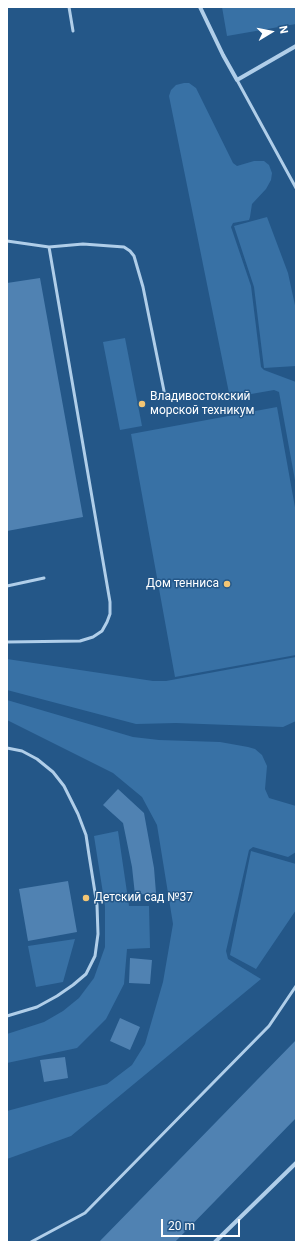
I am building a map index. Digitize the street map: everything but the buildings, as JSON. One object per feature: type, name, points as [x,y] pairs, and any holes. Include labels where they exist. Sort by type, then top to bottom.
[{"type":"street","points":[[200,7],[237,80],[296,46]]},
{"type":"street","points":[[215,1242],[296,1163]]},
{"type":"lane","points":[[69,7],[73,31]]},
{"type":"lane","points":[[237,80],[296,188]]},
{"type":"lane","points":[[7,241],[49,247],[83,244],[124,247],[130,251],[134,256],[142,287],[165,396]]},
{"type":"lane","points":[[7,642],[80,641],[92,637],[102,631],[110,614],[110,602],[49,247]]},
{"type":"lane","points":[[7,586],[44,578]]},
{"type":"lane","points":[[7,748],[22,751],[37,759],[52,772],[64,786],[78,814],[86,835],[97,905],[98,934],[95,956],[86,974],[74,985],[37,1007],[7,1016]]},
{"type":"lane","points":[[31,1242],[85,1213],[269,1026],[296,986]]},
{"type":"shaded area","points":[[222,7],[295,7],[296,24],[227,36]]},
{"type":"shaded area","points":[[189,83],[196,88],[233,163],[237,166],[254,161],[264,161],[269,165],[272,173],[271,180],[266,189],[252,204],[249,220],[233,223],[231,227],[251,286],[261,367],[264,370],[296,382],[296,486],[279,392],[274,390],[234,397],[229,393],[169,96],[171,90],[176,85]]},
{"type":"shaded area","points":[[267,217],[288,273],[296,310],[296,366],[264,368],[254,287],[234,226]]},
{"type":"shaded area","points":[[125,338],[142,426],[120,430],[103,342]]},
{"type":"shaded area","name":"Дом тенниса","points":[[277,407],[296,513],[296,655],[175,677],[131,434]]},
{"type":"shaded area","points":[[296,657],[296,721],[283,727],[176,723],[136,724],[7,690],[7,659],[153,681],[166,681]]},
{"type":"shaded area","points":[[7,700],[133,737],[159,740],[220,742],[255,749],[262,755],[267,766],[265,789],[269,798],[296,806],[296,852],[288,857],[253,847],[249,850],[226,951],[228,959],[261,979],[71,1136],[7,1159],[7,1111],[107,1084],[132,1065],[145,1044],[163,982],[173,924],[157,825],[142,797],[113,773],[7,720]]},
{"type":"shaded area","points":[[118,831],[129,906],[149,906],[150,948],[127,949],[124,984],[106,1019],[77,1048],[7,1063],[7,1034],[44,1022],[63,1011],[79,998],[94,978],[105,947],[105,906],[94,836]]},
{"type":"shaded area","points":[[251,851],[296,864],[296,910],[256,969],[230,955]]},
{"type":"shaded area","points":[[75,939],[63,982],[36,987],[28,946]]},
{"type":"place","name":"Владивостокский морской техникум","points":[[142,404]]},
{"type":"place","name":"Дом тенниса","points":[[227,584]]},
{"type":"place","name":"Детский сад №37","points":[[86,898]]}]
